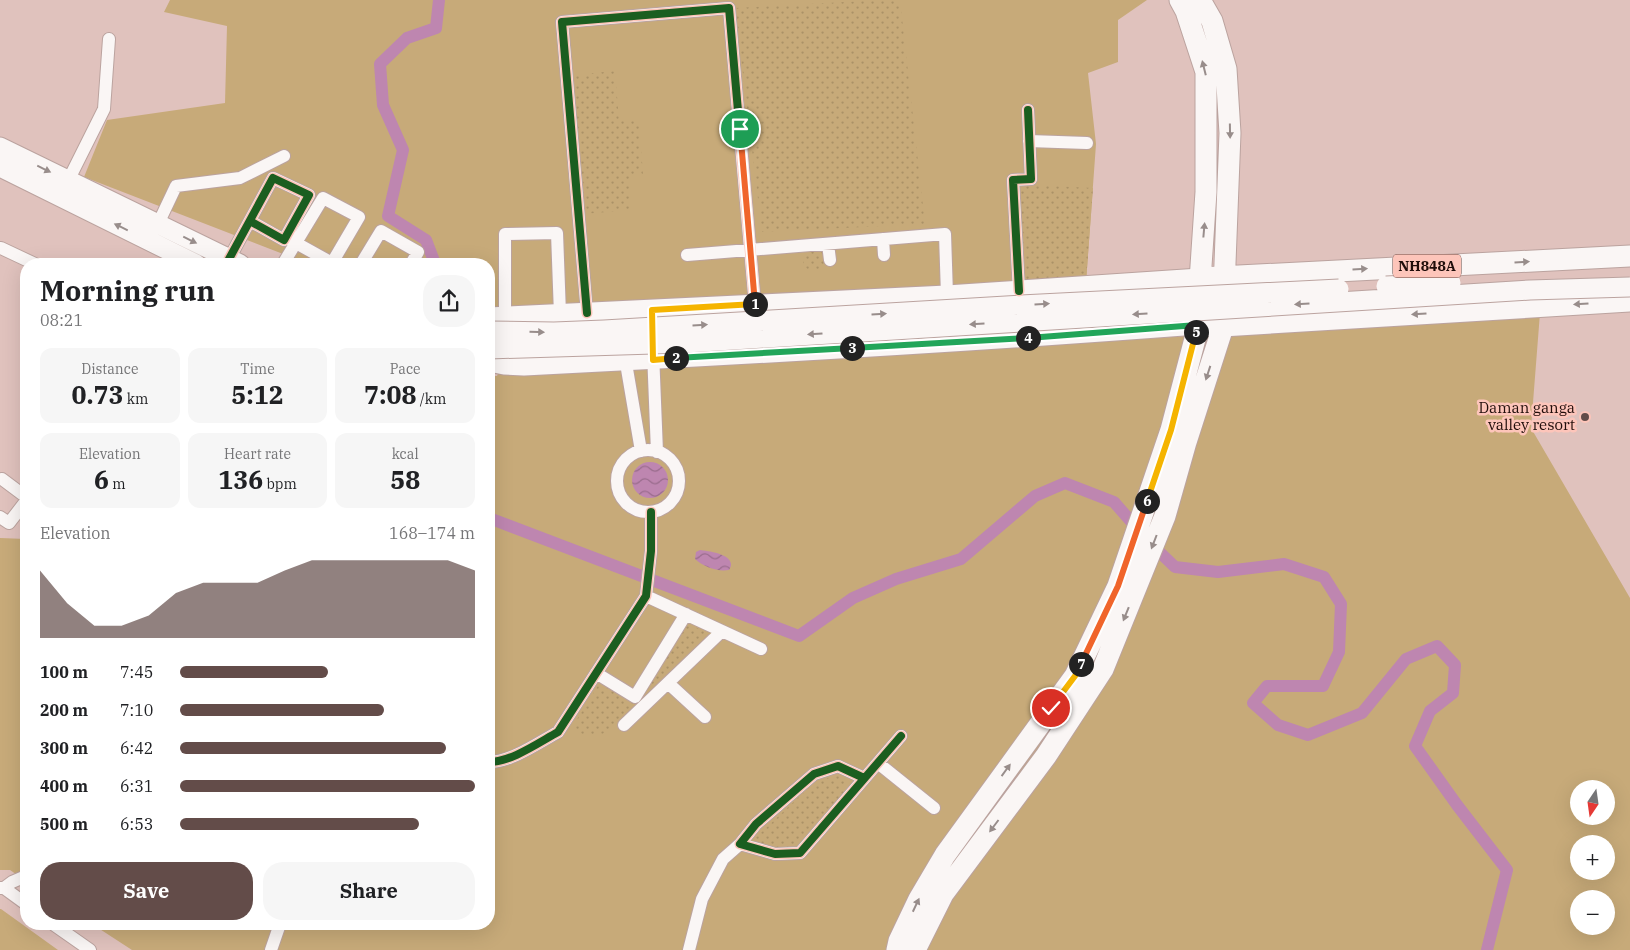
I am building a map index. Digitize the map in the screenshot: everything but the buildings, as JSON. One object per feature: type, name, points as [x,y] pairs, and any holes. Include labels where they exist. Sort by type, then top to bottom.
[{"type":"main road","points":[[915,950],[943,894],[1046,756],[1103,669],[1136,563],[1147,502],[1171,430],[1197,325],[1206,192],[1206,72],[1186,11],[1180,0]]},
{"type":"main road","points":[[897,950],[899,941],[919,898],[945,855],[1075,676],[1118,586],[1136,563],[1164,516],[1221,333],[1224,304],[1230,133],[1226,69],[1212,21],[1200,0]]},
{"type":"main road","points":[[0,147],[158,224],[209,257]]},
{"type":"main road","points":[[0,167],[184,258]]},
{"type":"main road","name":"NH848A","points":[[1200,278],[1630,256]]},
{"type":"main road","points":[[495,331],[604,330],[1021,305],[1630,275]]},
{"type":"main road","points":[[497,317],[947,295],[1200,278]]},
{"type":"main road","points":[[495,349],[686,343],[1530,290],[1630,286]]},
{"type":"main road","points":[[495,363],[524,366],[653,360],[1029,338],[1197,325],[1222,326],[1630,301]]},
{"type":"street","points":[[587,313],[562,22],[729,8],[755,305]]},
{"type":"street","points":[[68,181],[104,109],[109,39]]},
{"type":"street","points":[[1018,291],[1013,180],[1031,179],[1028,110]]},
{"type":"street","points":[[1029,141],[1087,143]]},
{"type":"street","points":[[158,224],[176,186],[240,178],[284,156]]},
{"type":"street","points":[[235,258],[250,221],[274,178],[309,195],[284,240],[250,221]]},
{"type":"street","points":[[287,258],[323,198],[359,217],[335,258]]},
{"type":"street","points":[[365,258],[381,231],[418,252],[414,258]]},
{"type":"street","points":[[497,317],[505,234],[557,233],[560,314]]},
{"type":"street","points":[[687,255],[945,234],[947,295]]},
{"type":"street","points":[[883,239],[884,255]]},
{"type":"street","points":[[296,243],[323,258]]},
{"type":"street","points":[[828,244],[830,260]]},
{"type":"street","points":[[1,248],[22,258]]},
{"type":"street","points":[[652,310],[657,452]]},
{"type":"street","points":[[628,311],[627,369],[641,451]]},
{"type":"street","points":[[651,450],[670,459],[676,467],[679,477],[675,496],[669,504],[651,512],[641,511],[632,507],[624,500],[619,492],[617,481],[619,471],[624,462],[631,455],[641,451],[651,450]]},
{"type":"street","points":[[2,479],[20,494]]},
{"type":"street","points":[[0,518],[9,523],[20,507]]},
{"type":"street","points":[[495,762],[499,762],[536,745],[558,732],[646,596],[651,551],[651,512]]},
{"type":"street","points":[[646,596],[761,649]]},
{"type":"street","points":[[624,725],[640,701],[686,614]]},
{"type":"street","points":[[640,701],[668,683],[722,631]]},
{"type":"street","points":[[596,673],[640,701]]},
{"type":"street","points":[[668,683],[706,717]]},
{"type":"street","points":[[740,844],[775,854],[800,853],[901,736]]},
{"type":"street","points":[[878,763],[934,808]]},
{"type":"street","points":[[689,950],[702,899],[723,859],[740,844],[756,824],[814,774],[838,766],[864,778]]},
{"type":"street","points":[[20,879],[2,888],[20,898]]},
{"type":"street","points":[[62,930],[90,950]]},
{"type":"street","points":[[271,950],[278,930]]},
{"type":"shaded area","points":[[170,0],[1147,0],[1118,20],[1118,62],[1088,73],[1096,144],[1086,282],[495,310],[495,258],[293,258],[84,177],[107,120],[225,103],[227,26],[164,12]]},
{"type":"shaded area","points":[[900,0],[925,224],[762,232],[735,8]]},
{"type":"shaded area","points":[[615,71],[619,121],[639,120],[643,175],[629,176],[631,210],[583,214],[572,75]]},
{"type":"shaded area","points":[[1010,184],[1093,188],[1086,282],[1023,285]]},
{"type":"shaded area","points":[[810,249],[818,249],[825,256],[825,264],[818,271],[810,271],[803,264],[803,256]]},
{"type":"shaded area","points":[[1540,313],[1531,428],[1630,598],[1630,950],[132,950],[101,930],[495,930],[495,376],[497,376],[500,369],[1034,346]]},
{"type":"shaded area","points":[[0,538],[20,539],[20,877],[10,870],[0,870]]},
{"type":"shaded area","points":[[684,622],[710,634],[646,696],[643,695]]},
{"type":"shaded area","points":[[599,684],[634,702],[615,726],[600,735],[582,734],[571,729]]},
{"type":"shaded area","points":[[838,775],[846,782],[846,792],[813,833],[798,846],[793,849],[784,850],[751,842],[815,782]]},
{"type":"shaded area","points":[[1,909],[20,923],[20,930],[30,930],[58,950],[0,950]]},
{"type":"water","points":[[650,462],[657,463],[663,467],[667,473],[667,487],[663,493],[657,497],[650,498],[643,497],[637,493],[633,487],[632,480],[633,473],[637,467],[643,463]]},
{"type":"water","points":[[700,550],[727,557],[731,565],[729,570],[715,570],[699,562],[695,559],[696,552]]},
{"type":"waterway","points":[[433,258],[426,240],[388,216],[403,150],[383,105],[380,64],[407,38],[436,28],[439,0]]},
{"type":"waterway","points":[[495,520],[799,636],[853,598],[896,579],[961,559],[1035,496],[1065,483],[1114,502],[1149,542],[1175,567],[1218,572],[1284,564],[1324,577],[1341,604],[1339,652],[1323,686],[1267,686],[1253,703],[1278,725],[1308,735],[1362,713],[1406,659],[1437,646],[1455,665],[1453,693],[1430,711],[1415,746],[1507,870],[1487,950]]},
{"type":"cycle path","points":[[587,313],[562,22],[729,8],[755,305]]},
{"type":"cycle path","points":[[1019,291],[1013,180],[1031,179],[1028,110]]},
{"type":"cycle path","points":[[230,258],[273,178],[309,195],[284,240],[250,221]]},
{"type":"cycle path","points":[[495,761],[515,755],[558,732],[646,596],[651,551],[651,512]]},
{"type":"cycle path","points":[[864,778],[838,766],[814,774],[756,824],[740,844],[775,854],[800,853],[901,736]]},
{"type":"place","name":"Daman ganga valley resort","points":[[1585,417]]},
{"type":"route","points":[[740,129],[755,305],[652,310],[653,360],[1029,338],[1197,325],[1171,430],[1118,586],[1075,676],[1051,708]]}]
